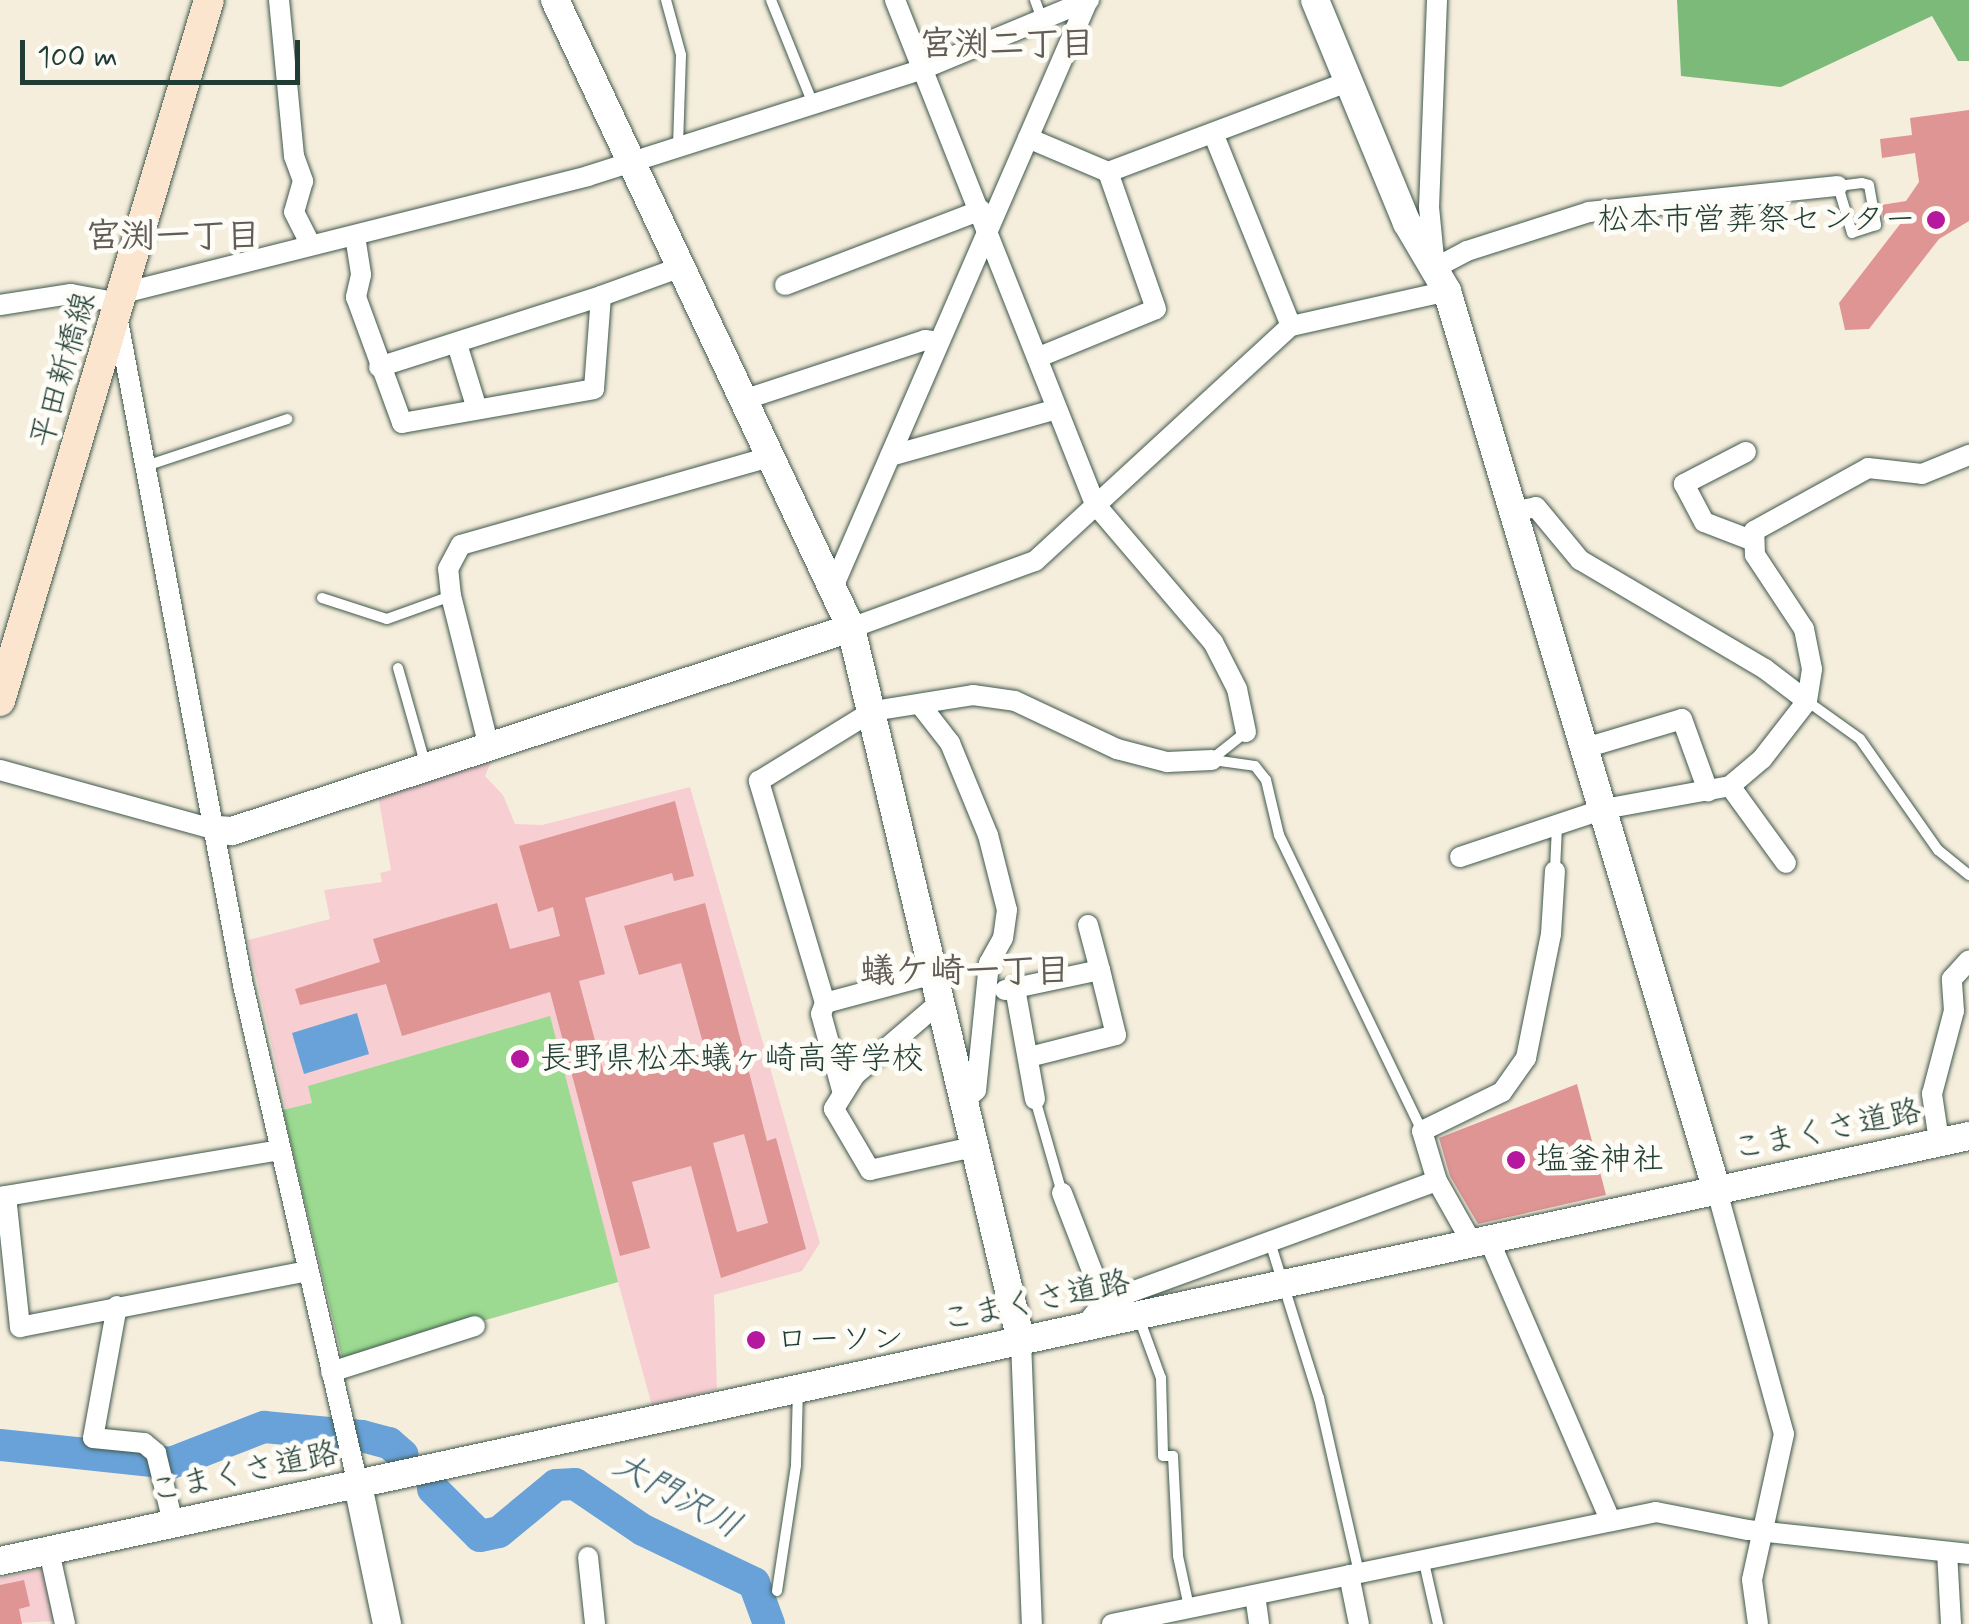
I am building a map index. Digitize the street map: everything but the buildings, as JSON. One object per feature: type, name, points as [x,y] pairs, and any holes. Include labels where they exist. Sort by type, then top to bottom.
[{"type":"main road","name":"平田新橋線","points":[[0,701],[209,0]]},
{"type":"street","points":[[279,0],[294,156],[302,181],[294,212],[311,245]]},
{"type":"street","points":[[555,0],[774,456],[851,628],[1021,1341],[1032,1624]]},
{"type":"street","points":[[894,0],[1095,504],[1213,642],[1237,689],[1246,732]]},
{"type":"street","points":[[0,305],[70,294],[120,303],[311,245],[588,176],[632,158],[923,69],[1038,9],[1088,0]]},
{"type":"street","points":[[834,585],[939,342],[984,219],[1028,138],[1088,0]]},
{"type":"street","points":[[1316,0],[1407,223],[1441,280]]},
{"type":"street","points":[[1437,0],[1430,206],[1441,280],[1604,809],[1784,1434],[1768,1528],[1752,1580],[1758,1624]]},
{"type":"street","points":[[1028,138],[1108,172],[1348,82]]},
{"type":"street","points":[[1214,133],[1291,326]]},
{"type":"street","points":[[1039,357],[1156,309],[1108,172]]},
{"type":"street","points":[[0,770],[232,831],[851,628],[1018,569],[1291,326],[1441,280],[1467,251],[1588,212],[1838,186]]},
{"type":"street","points":[[784,285],[984,219]]},
{"type":"street","points":[[355,236],[361,275],[356,298],[378,368],[402,423],[594,389],[601,296]]},
{"type":"street","points":[[378,368],[682,267]]},
{"type":"street","points":[[120,303],[146,466],[280,1150],[388,1624]]},
{"type":"street","points":[[746,399],[925,340],[939,342]]},
{"type":"street","points":[[458,344],[478,409]]},
{"type":"street","points":[[890,456],[1057,409]]},
{"type":"street","points":[[1746,452],[1684,484],[1704,522],[1751,540]]},
{"type":"street","points":[[1460,856],[1604,809],[1730,786],[1762,759],[1807,702],[1812,669],[1804,629],[1754,555],[1754,531],[1868,468],[1922,474],[1969,455]]},
{"type":"street","points":[[489,747],[451,596],[448,569],[460,545],[774,456]]},
{"type":"street","points":[[1511,512],[1536,506],[1580,560],[1765,669],[1807,702]]},
{"type":"street","points":[[842,1090],[821,1014],[825,1003],[759,781],[873,711],[994,695],[1117,749],[1167,762],[1212,760]]},
{"type":"street","points":[[922,707],[950,743],[988,835],[1007,910],[1003,938],[988,963],[976,1090],[964,1102]]},
{"type":"street","points":[[1585,748],[1682,719],[1708,791]]},
{"type":"street","points":[[1730,786],[1786,863]]},
{"type":"street","points":[[1555,871],[1551,934],[1526,1058],[1502,1092],[1422,1131],[1437,1180],[1480,1242],[1609,1517]]},
{"type":"street","points":[[1029,1057],[1116,1035],[1088,925]]},
{"type":"street","points":[[1939,1142],[1932,1094],[1954,1011],[1952,979],[1969,960]]},
{"type":"street","points":[[986,992],[1100,970]]},
{"type":"street","points":[[825,1003],[933,974]]},
{"type":"street","points":[[1015,988],[1035,1100]]},
{"type":"street","points":[[940,1003],[842,1090],[834,1109],[870,1170],[973,1146]]},
{"type":"street","name":"こまくさ道路","points":[[0,1561],[1969,1136]]},
{"type":"street","points":[[280,1150],[3,1197],[20,1326],[308,1271]]},
{"type":"street","points":[[1082,1328],[1104,1302],[1437,1180]]},
{"type":"street","points":[[1062,1194],[1104,1302]]},
{"type":"street","points":[[117,1306],[93,1438],[144,1443],[159,1463],[173,1523]]},
{"type":"street","points":[[331,1372],[475,1326]]},
{"type":"street","points":[[1112,1624],[1609,1517],[1656,1512],[1969,1554]]},
{"type":"street","points":[[48,1551],[64,1624]]},
{"type":"street","points":[[1947,1552],[1951,1624]]},
{"type":"street","points":[[588,1557],[595,1624]]},
{"type":"street","points":[[1354,1574],[1360,1624]]},
{"type":"street","points":[[1255,1594],[1259,1624]]},
{"type":"lane","points":[[666,0],[681,56],[678,147]]},
{"type":"lane","points":[[771,0],[813,104]]},
{"type":"lane","points":[[1838,186],[1869,186],[1873,228],[1860,234],[1846,227],[1838,186]]},
{"type":"lane","points":[[146,466],[288,420]]},
{"type":"lane","points":[[322,598],[388,619],[451,596]]},
{"type":"lane","points":[[398,668],[427,767]]},
{"type":"lane","points":[[1807,702],[1860,739],[1938,850],[1969,876]]},
{"type":"lane","points":[[1212,760],[1246,732]]},
{"type":"lane","points":[[1212,760],[1255,766],[1266,780],[1279,836],[1422,1131]]},
{"type":"lane","points":[[1555,871],[1557,826]]},
{"type":"lane","points":[[1035,1100],[1062,1194]]},
{"type":"lane","points":[[1270,1242],[1337,1467],[1354,1574]]},
{"type":"lane","points":[[1139,1317],[1161,1378],[1163,1456],[1174,1456],[1178,1556],[1189,1608]]},
{"type":"lane","points":[[777,1591],[796,1465],[798,1390]]},
{"type":"lane","points":[[1423,1558],[1438,1624]]},
{"type":"shaded area","name":"長野県松本蟻ヶ崎高等学校","points":[[494,755],[485,776],[503,795],[515,824],[542,825],[690,787],[820,1243],[802,1271],[714,1295],[717,1389],[652,1406],[618,1282],[343,1361],[248,940],[330,919],[324,890],[382,882],[380,873],[391,870],[378,795]]},
{"type":"shaded area","points":[[46,1568],[57,1621],[0,1624],[0,1578]]},
{"type":"green space","points":[[1677,0],[1969,0],[1969,61],[1958,61],[1932,16],[1781,87],[1681,76]]},
{"type":"green space","points":[[550,1016],[618,1282],[343,1361],[283,1110],[312,1103],[308,1086]]},
{"type":"water","points":[[357,1013],[369,1054],[304,1074],[292,1033]]},
{"type":"waterway","name":"大門沢川","points":[[0,1445],[171,1463],[264,1427],[362,1436],[389,1443],[403,1455]]},
{"type":"waterway","name":"大門沢川","points":[[433,1489],[480,1536],[499,1532],[556,1485],[575,1484],[643,1530],[754,1583],[769,1624]]},
{"type":"place","name":"松本市営葬祭センター","points":[[1936,220]]},
{"type":"place","name":"長野県松本蟻ヶ崎高等学校","points":[[520,1059]]},
{"type":"place","name":"塩釜神社","points":[[1516,1160]]},
{"type":"place","name":"ローソン","points":[[756,1340]]},
{"type":"district","name":"宮渕二丁目","points":[[1007,45]]},
{"type":"district","name":"宮渕一丁目","points":[[173,237]]},
{"type":"district","name":"蟻ケ崎一丁目","points":[[965,972]]}]
